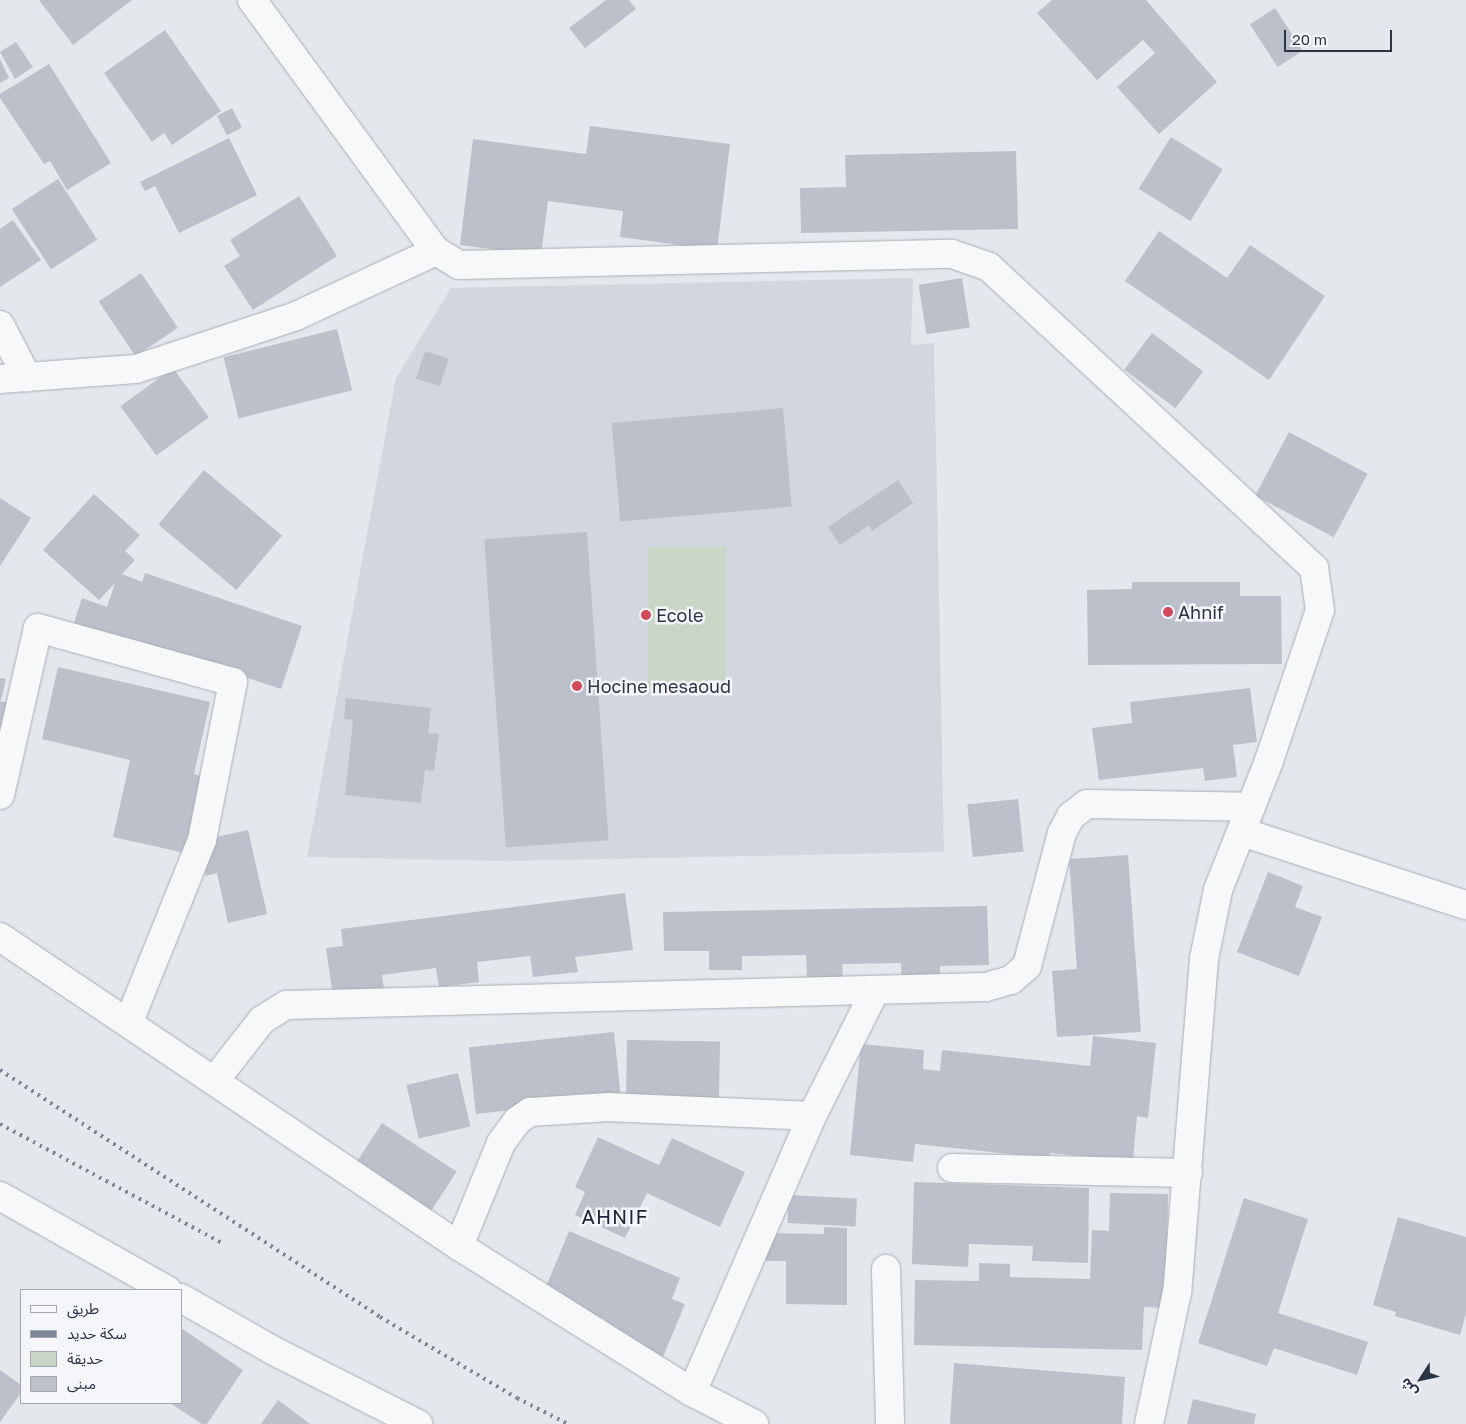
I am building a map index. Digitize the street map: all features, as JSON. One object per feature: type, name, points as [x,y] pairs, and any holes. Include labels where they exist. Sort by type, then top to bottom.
[{"type":"street","points":[[252,0],[436,251],[459,265],[952,254],[989,267],[1314,568],[1320,610],[1242,832],[1218,890],[1204,959],[1177,1292],[1149,1424]]},
{"type":"street","points":[[0,379],[136,369],[296,316],[436,251]]},
{"type":"street","points":[[0,325],[27,377]]},
{"type":"street","points":[[0,795],[38,628],[233,682],[202,840],[129,1022]]},
{"type":"street","points":[[215,1080],[262,1020],[286,1005],[986,988],[1011,980],[1027,966],[1062,833],[1071,816],[1088,804],[1251,807]]},
{"type":"street","points":[[1242,832],[1466,905]]},
{"type":"street","points":[[0,938],[129,1022],[459,1246],[692,1392],[754,1424]]},
{"type":"street","points":[[692,1392],[812,1116],[875,991]]},
{"type":"street","points":[[459,1246],[501,1144],[517,1121],[530,1112],[610,1107],[812,1116]]},
{"type":"street","points":[[952,1168],[1188,1174]]},
{"type":"street","points":[[0,1196],[165,1289]]},
{"type":"street","points":[[886,1269],[890,1424]]},
{"type":"street","points":[[182,1299],[272,1350],[418,1424]]},
{"type":"shaded area","name":"Ecole","points":[[913,278],[911,345],[934,343],[944,852],[504,861],[307,857],[396,378],[451,288]]},
{"type":"green space","points":[[648,547],[726,547],[726,690],[648,690]]},
{"type":"building","points":[[39,0],[132,0],[73,45]]},
{"type":"building","points":[[606,0],[629,0],[636,9],[585,48],[569,28]]},
{"type":"building","points":[[1052,0],[1146,0],[1217,82],[1159,134],[1117,87],[1155,53],[1143,40],[1097,80],[1037,13]]},
{"type":"building","points":[[1275,8],[1303,51],[1278,67],[1250,24]]},
{"type":"building","points":[[165,30],[221,111],[172,145],[164,133],[152,142],[104,73]]},
{"type":"building","points":[[16,42],[33,67],[15,79],[0,52]]},
{"type":"building","points":[[0,59],[9,78],[0,83]]},
{"type":"building","points":[[49,64],[111,163],[67,190],[50,161],[44,164],[0,98],[0,94]]},
{"type":"building","points":[[232,108],[242,128],[227,135],[217,116]]},
{"type":"building","points":[[590,126],[730,144],[717,250],[620,237],[623,211],[548,201],[541,255],[460,245],[473,139],[586,154]]},
{"type":"building","points":[[1171,137],[1223,169],[1190,221],[1139,189]]},
{"type":"building","points":[[229,138],[257,195],[179,233],[155,186],[145,191],[140,182]]},
{"type":"building","points":[[1016,151],[1018,229],[801,233],[800,188],[846,187],[845,155]]},
{"type":"building","points":[[58,179],[97,239],[51,269],[12,209]]},
{"type":"building","points":[[299,196],[337,256],[253,310],[224,266],[240,256],[230,240]]},
{"type":"building","points":[[13,220],[41,260],[0,287],[0,229]]},
{"type":"building","points":[[1159,231],[1227,278],[1250,245],[1325,296],[1269,380],[1125,281]]},
{"type":"building","points":[[141,273],[178,328],[136,356],[99,302]]},
{"type":"building","points":[[962,278],[970,327],[926,334],[919,285]]},
{"type":"building","points":[[337,329],[352,390],[239,418],[223,357]]},
{"type":"building","points":[[1152,333],[1203,372],[1175,408],[1124,370]]},
{"type":"building","points":[[425,351],[449,359],[440,386],[416,379]]},
{"type":"building","points":[[173,368],[209,417],[156,456],[120,406]]},
{"type":"building","points":[[783,408],[792,507],[620,522],[612,423]]},
{"type":"building","points":[[1289,432],[1368,474],[1334,537],[1255,496]]},
{"type":"building","points":[[204,470],[282,536],[236,590],[158,524]]},
{"type":"building","points":[[898,480],[913,503],[872,531],[869,525],[840,545],[828,527]]},
{"type":"building","points":[[94,494],[140,535],[125,551],[135,560],[122,574],[142,582],[145,573],[302,626],[281,689],[126,637],[121,652],[70,635],[82,598],[107,607],[115,583],[99,600],[43,550]]},
{"type":"building","points":[[0,498],[31,518],[0,566]]},
{"type":"building","points":[[587,532],[609,840],[506,847],[484,539]]},
{"type":"building","points":[[1132,582],[1240,582],[1240,596],[1281,596],[1282,664],[1088,665],[1087,590],[1132,589]]},
{"type":"building","points":[[58,667],[210,702],[194,774],[203,777],[185,853],[113,837],[130,760],[42,739]]},
{"type":"building","points":[[0,678],[6,679],[1,700],[0,700]]},
{"type":"building","points":[[1250,688],[1257,742],[1233,745],[1237,777],[1205,781],[1203,768],[1099,780],[1092,728],[1132,723],[1130,702]]},
{"type":"building","points":[[346,698],[431,708],[428,733],[439,734],[434,771],[425,770],[421,803],[345,795],[353,720],[344,719]]},
{"type":"building","points":[[0,701],[8,703],[0,733]]},
{"type":"building","points":[[1018,799],[1024,852],[973,857],[967,804]]},
{"type":"building","points":[[248,830],[267,914],[228,923],[217,873],[206,876],[198,841]]},
{"type":"building","points":[[1128,855],[1141,1032],[1057,1037],[1052,971],[1077,969],[1069,859]]},
{"type":"building","points":[[1268,872],[1303,886],[1295,907],[1322,917],[1299,976],[1237,952]]},
{"type":"building","points":[[625,893],[633,950],[575,957],[578,972],[533,977],[530,956],[477,962],[479,982],[439,987],[436,968],[382,975],[384,990],[333,997],[326,948],[343,946],[341,929]]},
{"type":"building","points":[[987,906],[989,965],[940,966],[940,985],[902,986],[901,963],[842,964],[843,978],[807,978],[806,955],[742,956],[742,970],[709,970],[709,951],[664,951],[663,912]]},
{"type":"building","points":[[614,1032],[621,1099],[476,1114],[469,1047]]},
{"type":"building","points":[[1093,1036],[1156,1043],[1148,1118],[1137,1116],[1133,1161],[1050,1153],[1049,1158],[915,1144],[913,1162],[850,1155],[861,1044],[924,1050],[923,1069],[940,1071],[942,1050],[1090,1066]]},
{"type":"building","points":[[627,1040],[720,1042],[719,1104],[626,1102]]},
{"type":"building","points":[[458,1073],[470,1127],[419,1139],[406,1085]]},
{"type":"building","points":[[382,1123],[457,1171],[426,1218],[352,1170]]},
{"type":"building","points":[[598,1137],[659,1165],[672,1138],[745,1172],[720,1227],[647,1193],[625,1238],[575,1215],[585,1192],[575,1187]]},
{"type":"building","points":[[914,1182],[1089,1188],[1088,1263],[1032,1261],[1033,1246],[969,1244],[968,1267],[912,1264]]},
{"type":"building","points":[[1110,1193],[1168,1194],[1166,1308],[1144,1307],[1142,1350],[914,1345],[915,1280],[979,1281],[979,1263],[1010,1264],[1010,1277],[1090,1279],[1092,1230],[1109,1231]]},
{"type":"building","points":[[789,1195],[857,1199],[855,1227],[788,1223]]},
{"type":"building","points":[[1244,1198],[1308,1219],[1278,1313],[1368,1342],[1357,1375],[1274,1348],[1267,1366],[1198,1343]]},
{"type":"building","points":[[1398,1217],[1466,1237],[1466,1314],[1460,1335],[1395,1316],[1396,1312],[1373,1305]]},
{"type":"building","points":[[824,1227],[847,1228],[847,1305],[786,1304],[786,1261],[766,1261],[766,1233],[824,1234]]},
{"type":"building","points":[[569,1231],[680,1278],[672,1299],[685,1304],[663,1357],[602,1331],[606,1320],[543,1294]]},
{"type":"building","points":[[182,1329],[243,1370],[207,1424],[202,1424],[172,1404],[182,1404]]},
{"type":"building","points":[[954,1363],[1125,1377],[1122,1424],[950,1424]]},
{"type":"building","points":[[0,1370],[20,1384],[20,1394],[0,1422]]},
{"type":"building","points":[[1193,1399],[1256,1414],[1254,1424],[1187,1424]]},
{"type":"building","points":[[278,1400],[310,1424],[261,1424]]},
{"type":"railway","points":[[0,1070],[380,1317],[517,1398],[568,1424]]},
{"type":"railway","points":[[0,1124],[224,1244]]},
{"type":"place","name":"Ahnif","points":[[1168,612]]},
{"type":"place","name":"Ecole","points":[[646,615]]},
{"type":"place","name":"Hocine mesaoud","points":[[577,686]]},
{"type":"district","name":"AHNIF","points":[[615,1216]]}]
